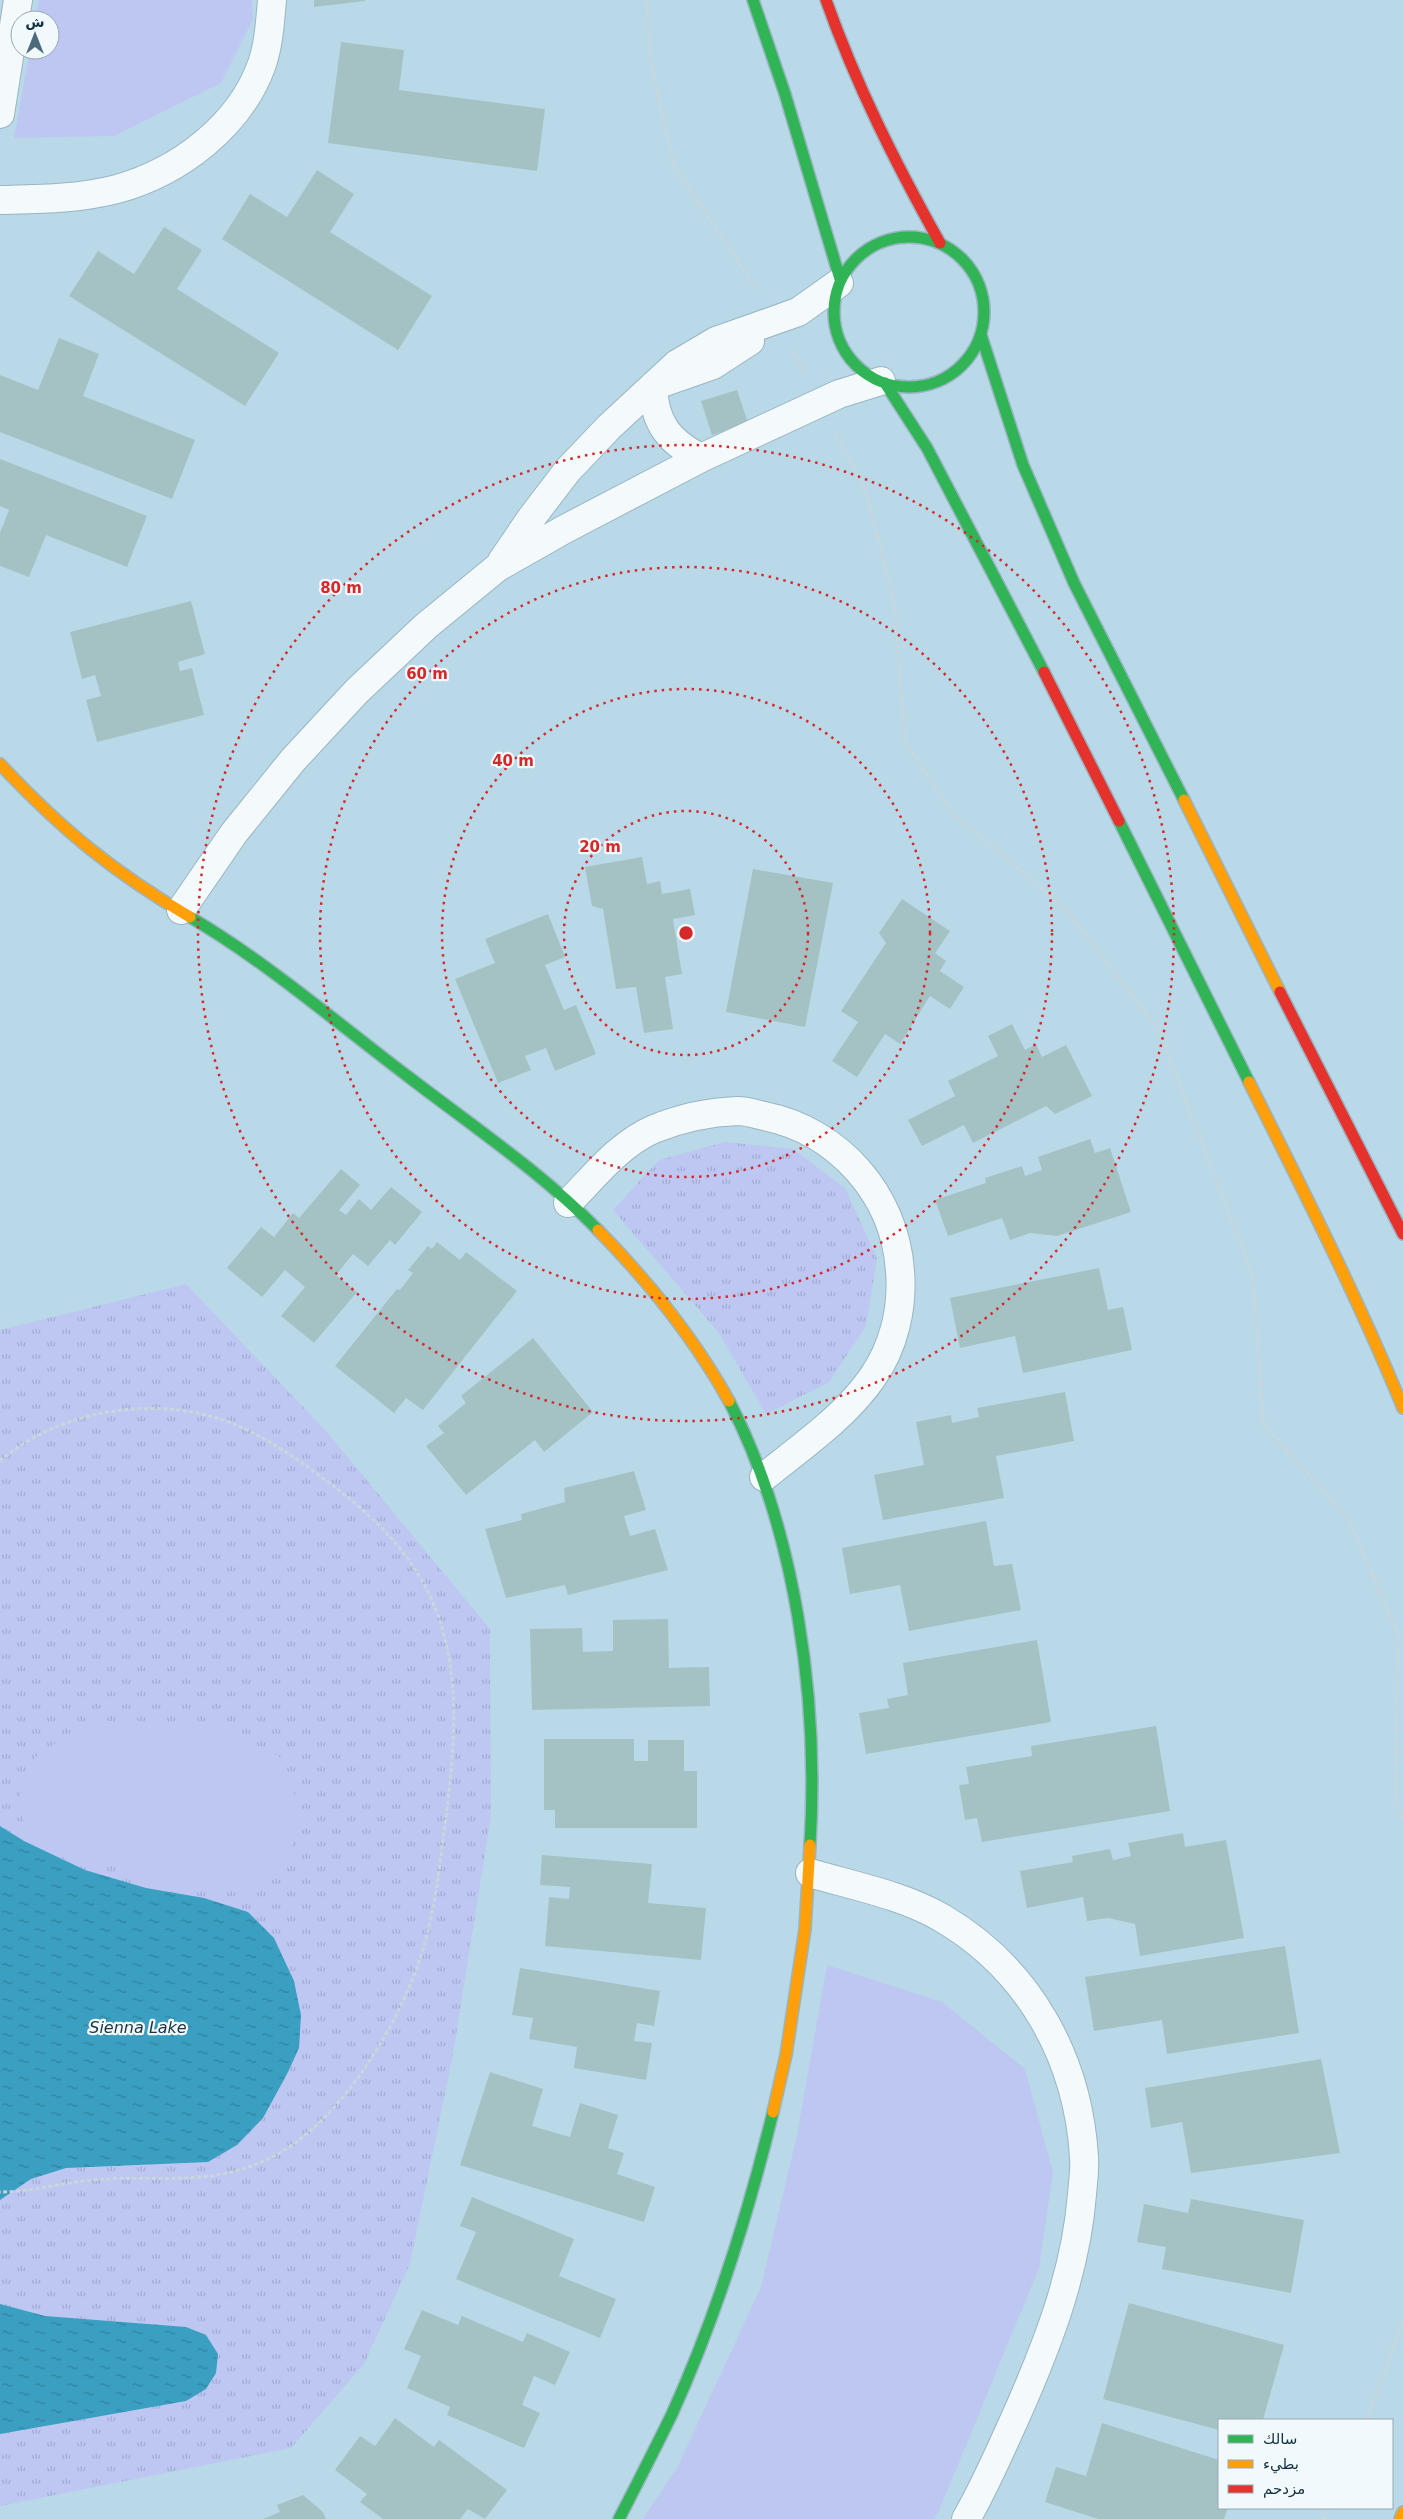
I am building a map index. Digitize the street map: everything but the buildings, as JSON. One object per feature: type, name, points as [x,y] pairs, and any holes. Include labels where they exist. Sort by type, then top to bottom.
[{"type":"street","points":[[0,114],[18,0]]},
{"type":"street","points":[[0,200],[56,198],[117,189],[168,168],[202,146],[226,123],[246,95],[258,72],[270,32],[272,0]]},
{"type":"street","points":[[498,566],[568,470],[609,427],[677,364],[702,348],[729,336],[777,321],[817,300],[839,281],[858,256],[883,240],[912,236],[940,243],[959,254],[973,271],[982,292],[985,313],[981,335],[970,356],[953,373],[932,384],[908,387],[883,382],[860,369],[844,352],[835,329],[833,306],[839,281],[784,94],[753,0]]},
{"type":"street","points":[[826,0],[868,108],[890,154],[940,243]]},
{"type":"street","points":[[981,335],[1023,465],[1074,584],[1403,1234]]},
{"type":"street","points":[[181,910],[234,833],[293,760],[357,691],[426,626],[498,566],[702,458],[839,394],[883,382]]},
{"type":"street","points":[[883,382],[927,448],[1011,606],[1338,1260],[1374,1337],[1403,1408]]},
{"type":"street","points":[[653,386],[653,404],[660,422],[678,444],[702,458]]},
{"type":"street","points":[[0,764],[59,825],[97,857],[138,885],[235,945],[286,982],[526,1167],[611,1243],[669,1308],[722,1389],[745,1433],[764,1477],[793,1588],[803,1644],[810,1702],[814,1816],[810,1873],[793,2007],[780,2078],[762,2158],[719,2295],[671,2416],[647,2468],[618,2519]]},
{"type":"street","points":[[568,1203],[614,1155],[652,1130],[694,1115],[740,1111],[784,1120],[824,1140],[859,1169],[884,1206],[898,1249],[902,1294],[893,1338],[873,1378],[843,1412],[764,1477]]},
{"type":"street","points":[[810,1873],[897,1898],[941,1918],[982,1945],[1016,1980],[1044,2020],[1066,2064],[1079,2110],[1084,2159],[1081,2208],[1073,2255],[1053,2322],[1028,2389],[966,2519]]},
{"type":"street","points":[[1400,2519],[1403,2512]]},
{"type":"path","points":[[647,0],[650,58],[674,166],[777,321],[865,488],[894,602],[905,742],[954,814],[1063,906],[1159,1030],[1253,1277],[1264,1423],[1349,1520],[1398,1634],[1396,1802],[1403,1819]]},
{"type":"path","points":[[0,1461],[36,1437],[67,1423],[99,1414],[133,1409],[167,1409],[200,1414],[233,1424],[262,1438],[317,1473],[370,1514],[415,1568],[431,1599],[444,1632],[452,1666],[455,1701],[451,1771],[442,1843],[423,1950],[405,1998],[380,2043],[351,2087],[323,2120],[294,2145],[268,2160],[211,2178],[94,2180],[0,2192]]},
{"type":"path","points":[[1366,2419],[1403,2320]]},
{"type":"green space","points":[[39,0],[252,0],[253,19],[221,83],[114,136],[14,138],[28,60],[60,60],[60,10],[37,10]]},
{"type":"green space","points":[[725,1142],[793,1149],[845,1188],[877,1258],[866,1326],[829,1382],[766,1414],[719,1333],[613,1210],[659,1160]]},
{"type":"green space","points":[[186,1284],[326,1431],[490,1629],[491,1816],[453,2054],[410,2264],[364,2364],[291,2448],[0,2506],[0,1330]]},
{"type":"green space","points":[[92,1718],[147,1727],[218,1725],[284,1759],[303,1824],[275,1876],[218,1893],[151,1887],[125,1861],[75,1863],[35,1843],[16,1805],[35,1757]]},
{"type":"green space","points":[[827,1965],[942,2002],[1025,2069],[1053,2172],[1039,2268],[939,2511],[934,2519],[643,2519],[678,2466],[761,2287],[797,2135]]},
{"type":"water","name":"Sienna Lake","points":[[0,1826],[24,1841],[85,1870],[146,1888],[204,1898],[248,1912],[274,1938],[294,1981],[301,2015],[299,2048],[263,2118],[237,2145],[208,2162],[66,2168],[31,2179],[0,2200]]},
{"type":"water","points":[[0,2304],[45,2316],[186,2327],[206,2335],[218,2354],[216,2373],[206,2389],[186,2401],[0,2434]]},
{"type":"traffic: fast","points":[[753,0],[785,94],[840,279]]},
{"type":"traffic: fast","points":[[909,237],[924,238],[938,243],[962,259],[978,283],[983,297],[984,312],[983,327],[978,341],[962,365],[938,381],[924,386],[909,387],[894,386],[880,381],[856,365],[840,341],[835,327],[834,312],[835,297],[840,283],[856,259],[880,243],[894,238],[909,237]]},
{"type":"traffic: fast","points":[[981,335],[1023,465],[1074,583],[1184,800]]},
{"type":"traffic: fast","points":[[885,383],[927,448],[1044,672]]},
{"type":"traffic: fast","points":[[1119,821],[1249,1082]]},
{"type":"traffic: fast","points":[[190,917],[275,974],[507,1151],[554,1189],[598,1230]]},
{"type":"traffic: fast","points":[[729,1401],[752,1451],[771,1504],[786,1560],[798,1617],[811,1733],[812,1790],[810,1845]]},
{"type":"traffic: fast","points":[[619,2519],[672,2414],[703,2340],[742,2227],[773,2112]]},
{"type":"traffic: slow","points":[[0,764],[45,809],[89,848],[136,883],[190,917]]},
{"type":"traffic: slow","points":[[1184,800],[1280,992]]},
{"type":"traffic: slow","points":[[1249,1082],[1348,1284],[1403,1408]]},
{"type":"traffic: slow","points":[[598,1230],[670,1311],[701,1355],[729,1401]]},
{"type":"traffic: slow","points":[[773,2112],[786,2055],[805,1929],[810,1845]]},
{"type":"traffic: slow","points":[[1400,2519],[1403,2512]]},
{"type":"traffic: jam","points":[[826,0],[850,63],[878,124],[940,243]]},
{"type":"traffic: jam","points":[[1044,672],[1119,821]]},
{"type":"traffic: jam","points":[[1280,992],[1403,1234]]}]
